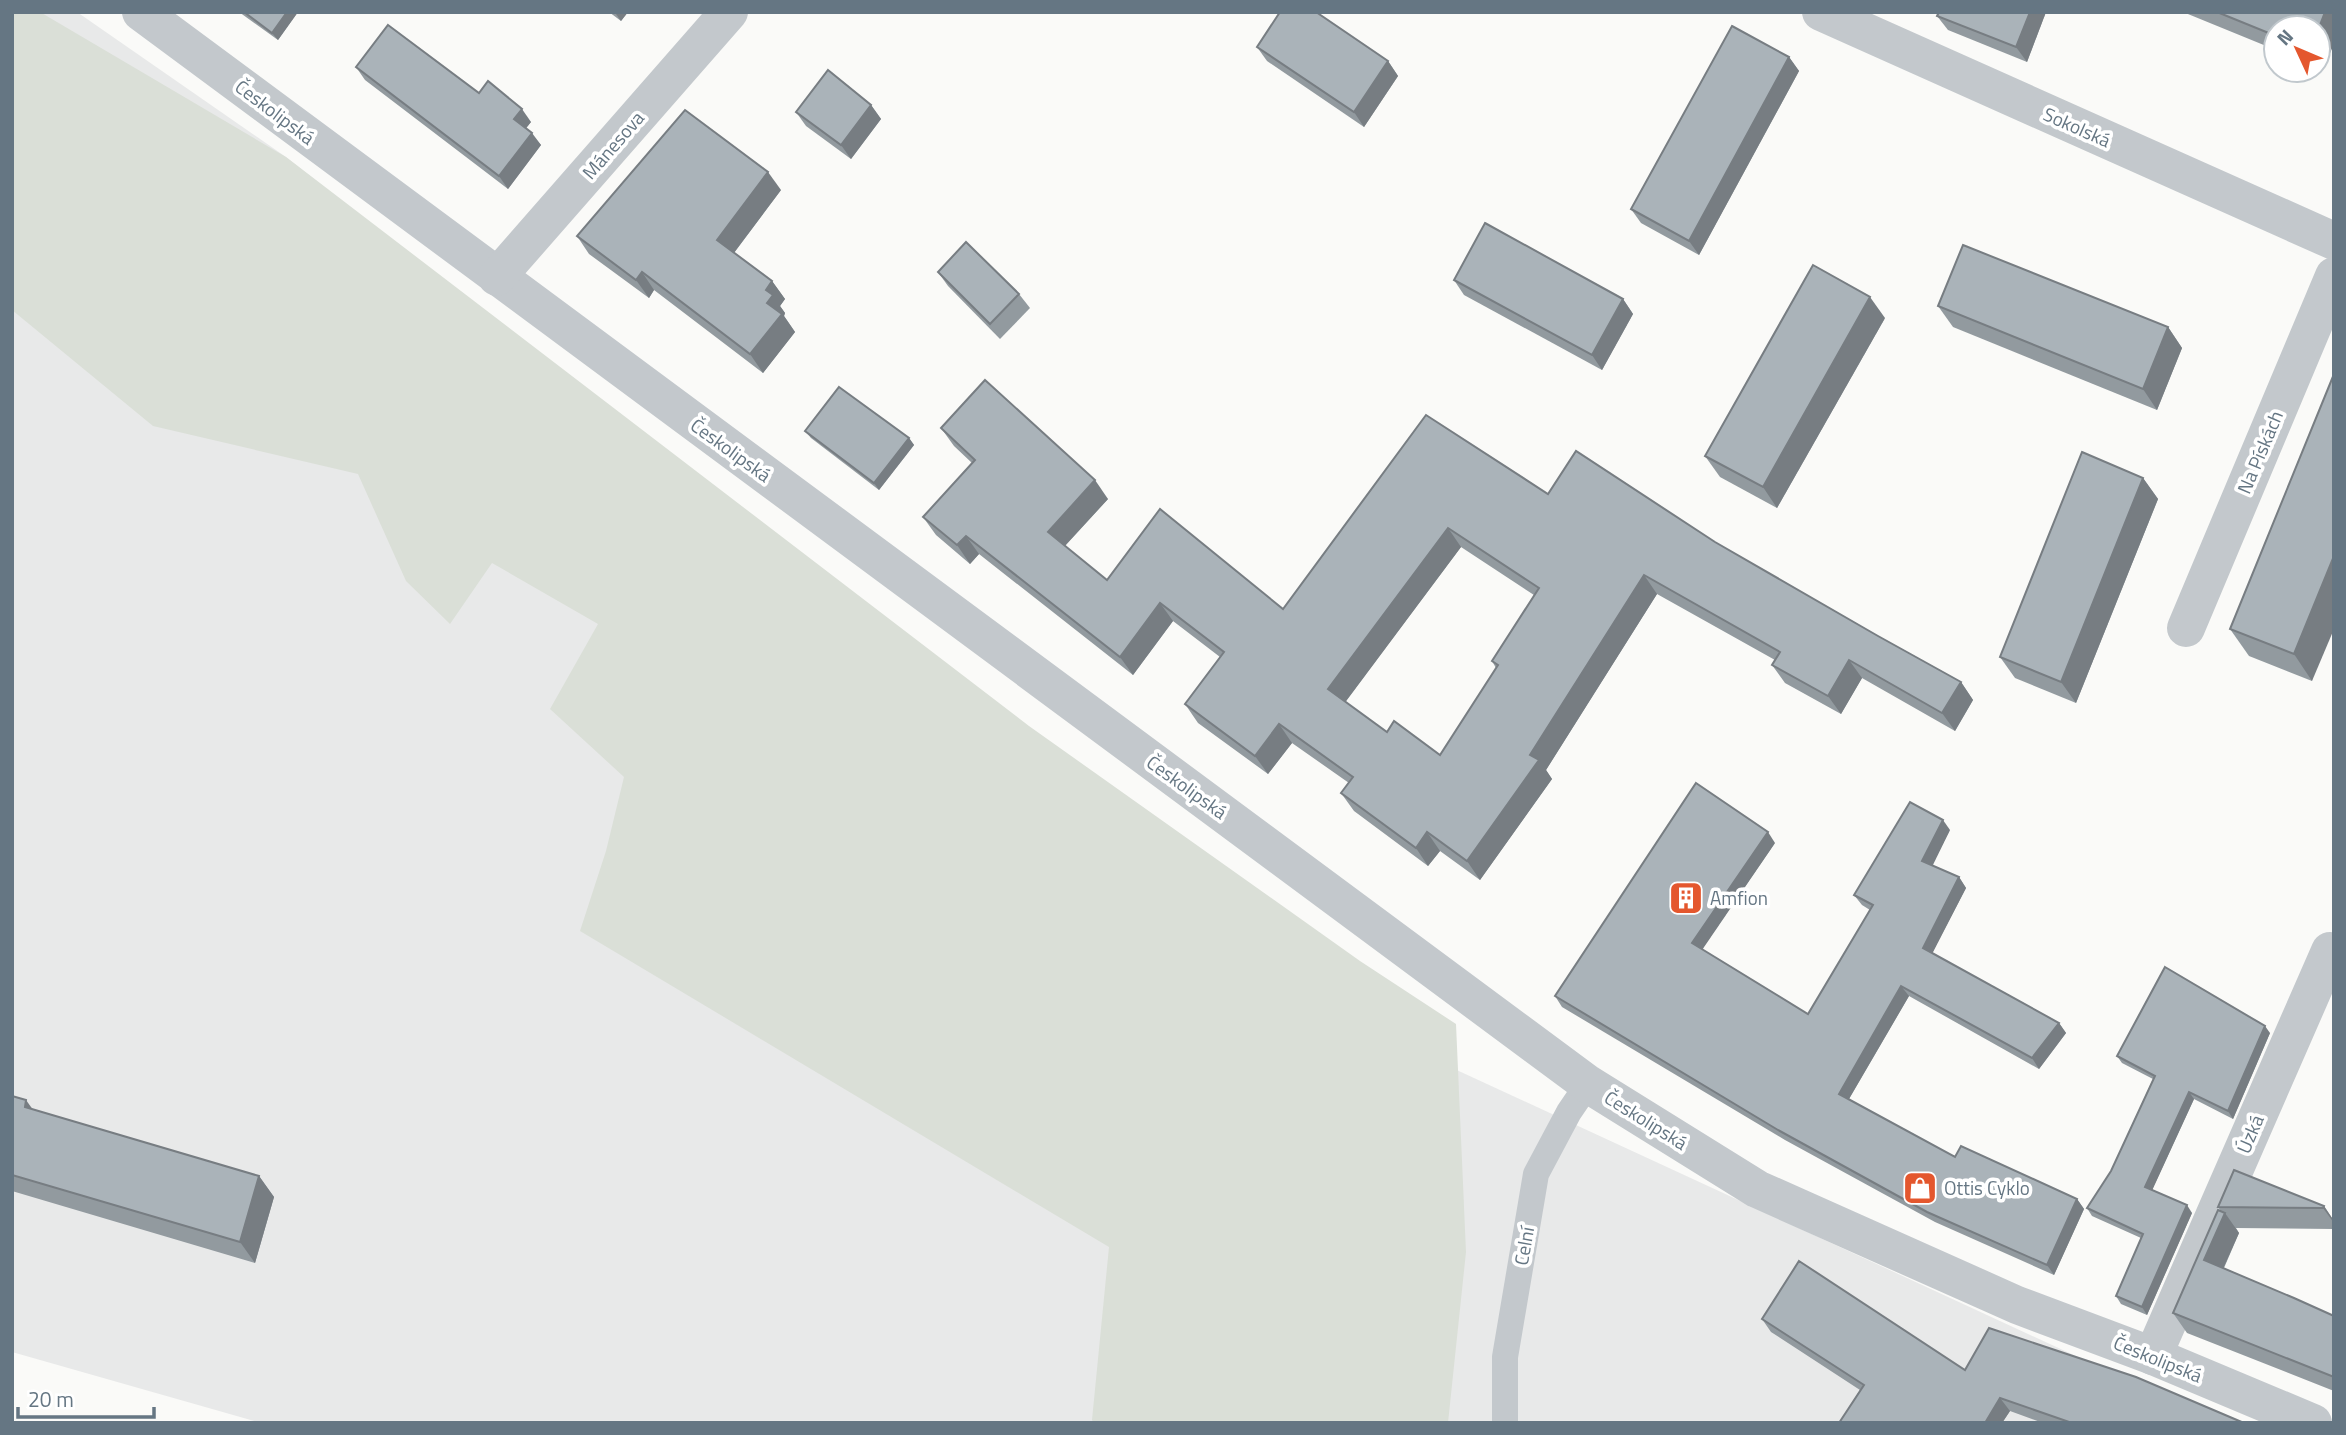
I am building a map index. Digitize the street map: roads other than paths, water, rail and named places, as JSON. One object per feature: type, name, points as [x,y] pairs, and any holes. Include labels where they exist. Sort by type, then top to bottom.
[{"type":"street","name":"Českolipská","points":[[141,12],[1588,1084],[1757,1189],[2017,1304],[2153,1356],[2313,1423]]},
{"type":"street","name":"Mánesova","points":[[497,277],[729,12]]},
{"type":"street","name":"Sokolská","points":[[1821,12],[2334,241]]},
{"type":"street","name":"Na Pískách","points":[[2186,628],[2334,276]]},
{"type":"street","name":"Úzká","points":[[2153,1356],[2330,951]]},
{"type":"lane","name":"Celní","points":[[1505,1423],[1506,1357],[1536,1174],[1569,1112],[1588,1084]]},
{"type":"place","name":"Amfion","points":[[1686,898]]},
{"type":"place","name":"Ottis Cyklo","points":[[1920,1188]]}]
